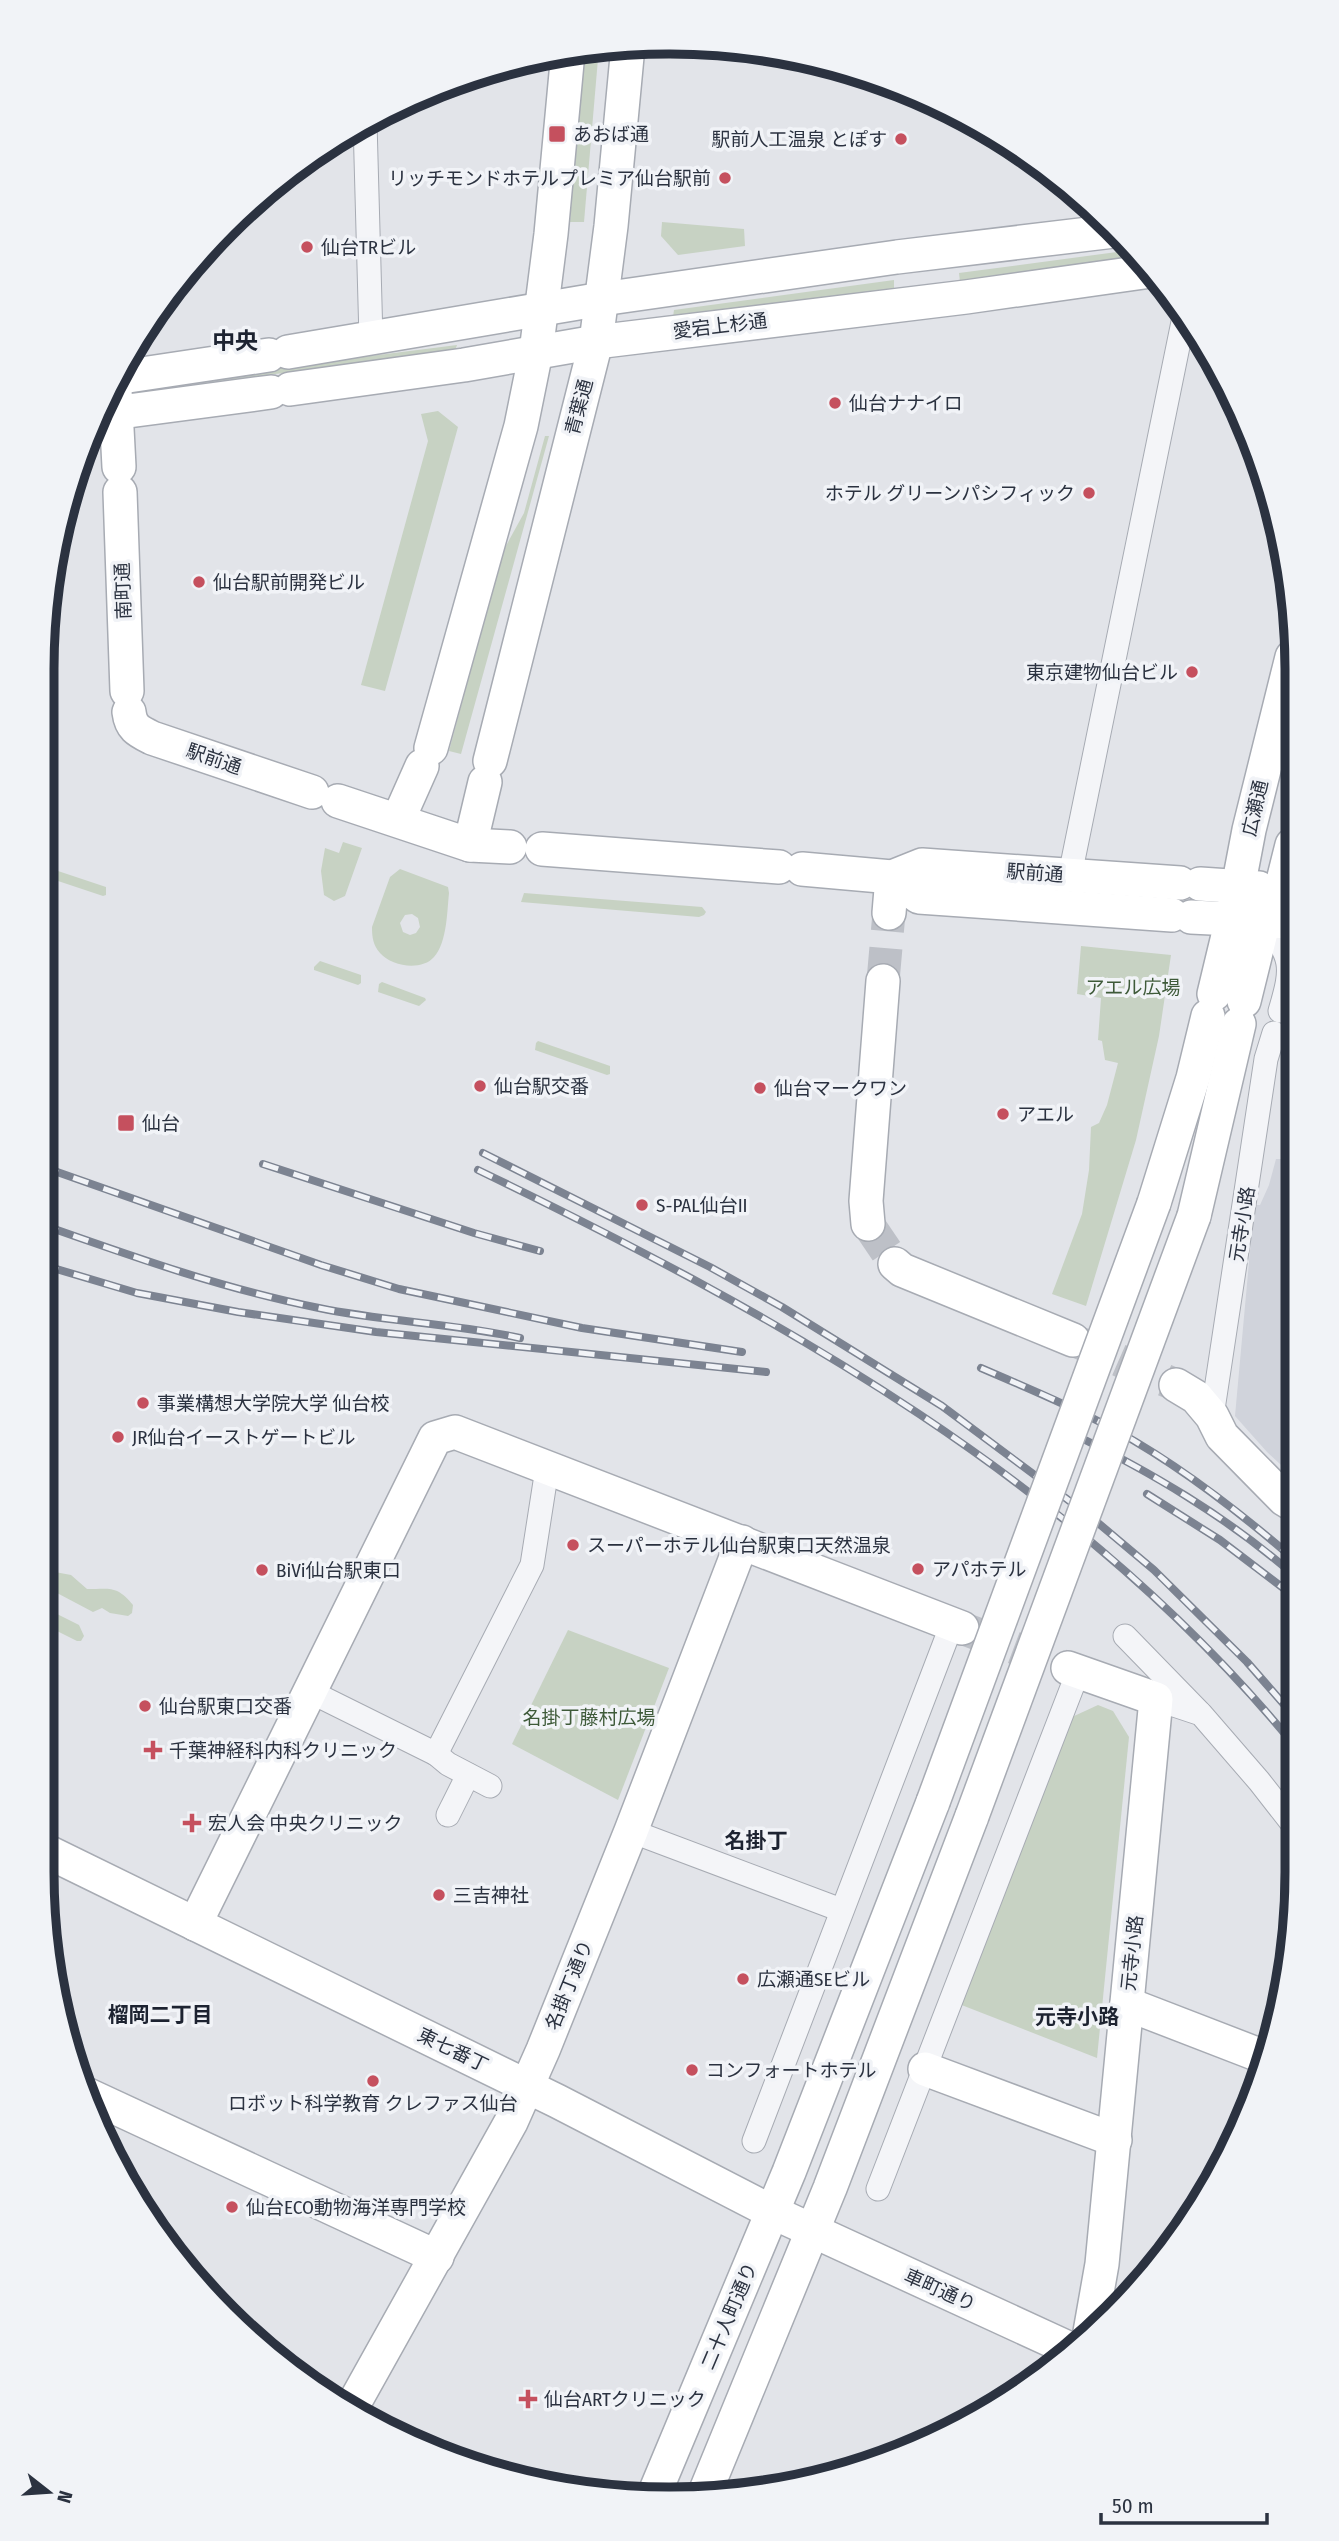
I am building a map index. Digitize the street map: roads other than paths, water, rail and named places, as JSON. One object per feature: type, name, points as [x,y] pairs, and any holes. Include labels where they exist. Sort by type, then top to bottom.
[{"type":"street","name":"青葉通","points":[[470,845],[596,342],[627,56]]},
{"type":"street","points":[[398,820],[427,757],[521,426],[536,352],[551,234],[567,63]]},
{"type":"street","points":[[365,135],[371,339]]},
{"type":"street","points":[[129,377],[602,299],[897,257],[1103,232]]},
{"type":"street","name":"愛宕上杉通","points":[[110,414],[464,365],[596,342],[966,297],[1139,273]]},
{"type":"street","points":[[1070,875],[1182,329]]},
{"type":"street","name":"南町通","points":[[108,419],[119,480],[128,701]]},
{"type":"street","name":"広瀬通","points":[[1263,921],[1238,887],[1249,830],[1285,685]]},
{"type":"street","name":"駅前通","points":[[128,701],[130,724],[138,732],[152,738],[470,845],[892,877],[922,866],[1285,889]]},
{"type":"street","points":[[889,913],[892,877]]},
{"type":"street","name":"駅前通","points":[[892,877],[919,897],[1263,921]]},
{"type":"street","points":[[708,2485],[812,2231],[972,1816],[1194,1216],[1226,1009],[1263,921],[1285,892]]},
{"type":"street","points":[[1263,921],[1285,952]]},
{"type":"street","points":[[868,1224],[866,1201],[883,981]]},
{"type":"street","points":[[1280,1011],[1285,997]]},
{"type":"street","name":"二十人町通り","points":[[657,2486],[772,2212],[933,1802],[1154,1203],[1193,1078],[1226,1009]]},
{"type":"street","name":"元寺小路","points":[[1212,1416],[1266,1059],[1274,1033]]},
{"type":"street","points":[[895,1264],[902,1270],[1073,1340]]},
{"type":"street","points":[[1176,1385],[1196,1397],[1212,1416],[1222,1436],[1285,1498]]},
{"type":"street","points":[[195,1924],[435,1438],[455,1432],[742,1542],[957,1626],[841,1910],[754,2141]]},
{"type":"street","points":[[436,1754],[532,1565],[547,1469]]},
{"type":"street","name":"名掛丁通り","points":[[356,2400],[511,2122],[631,1831],[742,1542]]},
{"type":"street","points":[[1125,1636],[1201,1714],[1285,1814]]},
{"type":"street","points":[[878,2189],[1073,1670],[1201,1714]]},
{"type":"street","points":[[309,1691],[436,1754],[490,1786]]},
{"type":"street","name":"元寺小路","points":[[1092,2318],[1102,2264],[1115,2140],[1156,1699]]},
{"type":"street","points":[[448,1815],[468,1775]]},
{"type":"street","points":[[631,1831],[841,1910]]},
{"type":"street","name":"東七番丁","points":[[54,1855],[527,2086],[812,2231]]},
{"type":"street","points":[[1127,2004],[1257,2054]]},
{"type":"street","points":[[925,2069],[1115,2140]]},
{"type":"street","points":[[98,2100],[437,2257]]},
{"type":"street","name":"車町通り","points":[[812,2231],[1062,2345]]},
{"type":"tunnel","points":[[883,981],[889,913]]},
{"type":"tunnel","points":[[868,1224],[895,1264]]},
{"type":"tunnel","points":[[1073,1340],[1176,1385]]},
{"type":"tunnel","points":[[967,1630],[1068,1668]]},
{"type":"railway","points":[[483,1153],[710,1267],[782,1307],[942,1406],[1091,1517],[1154,1570],[1247,1662],[1285,1706]]},
{"type":"railway","points":[[263,1164],[474,1233],[540,1251]]},
{"type":"railway","points":[[478,1170],[703,1284],[812,1347],[919,1414],[1021,1486],[1119,1565],[1210,1651],[1285,1735]]},
{"type":"railway","points":[[54,1171],[321,1265],[399,1289],[582,1328],[742,1352]]},
{"type":"railway","points":[[54,1229],[249,1292],[344,1313],[520,1338]]},
{"type":"railway","points":[[54,1268],[137,1293],[238,1312],[376,1332],[766,1372]]},
{"type":"railway","points":[[981,1368],[1040,1393],[1124,1435],[1176,1467],[1285,1552]]},
{"type":"railway","points":[[1069,1432],[1187,1497],[1242,1534],[1285,1568]]},
{"type":"railway","points":[[1147,1494],[1220,1540],[1285,1589]]},
{"type":"place","name":"あおば通","points":[[557,134]]},
{"type":"place","name":"駅前人工温泉 とぽす","points":[[901,139]]},
{"type":"place","name":"リッチモンドホテルプレミア仙台駅前","points":[[725,178]]},
{"type":"place","name":"仙台TRビル","points":[[307,247]]},
{"type":"place","name":"仙台ナナイロ","points":[[835,403]]},
{"type":"place","name":"ホテル グリーンパシフィック","points":[[1089,493]]},
{"type":"place","name":"仙台駅前開発ビル","points":[[199,582]]},
{"type":"place","name":"東京建物仙台ビル","points":[[1192,672]]},
{"type":"place","name":"仙台駅交番","points":[[480,1086]]},
{"type":"place","name":"仙台マークワン","points":[[760,1088]]},
{"type":"place","name":"アエル","points":[[1003,1114]]},
{"type":"place","name":"仙台","points":[[126,1123]]},
{"type":"place","name":"S-PAL仙台II","points":[[642,1205]]},
{"type":"place","name":"事業構想大学院大学 仙台校","points":[[143,1403]]},
{"type":"place","name":"JR仙台イーストゲートビル","points":[[118,1437]]},
{"type":"place","name":"スーパーホテル仙台駅東口天然温泉","points":[[573,1545]]},
{"type":"place","name":"アパホテル","points":[[918,1569]]},
{"type":"place","name":"BiVi仙台駅東口","points":[[262,1570]]},
{"type":"place","name":"仙台駅東口交番","points":[[145,1706]]},
{"type":"place","name":"千葉神経科内科クリニック","points":[[153,1750]]},
{"type":"place","name":"宏人会 中央クリニック","points":[[192,1823]]},
{"type":"place","name":"三吉神社","points":[[439,1895]]},
{"type":"place","name":"広瀬通SEビル","points":[[743,1979]]},
{"type":"place","name":"コンフォートホテル","points":[[692,2070]]},
{"type":"place","name":"ロボット科学教育 クレファス仙台","points":[[373,2081]]},
{"type":"place","name":"仙台ECO動物海洋専門学校","points":[[232,2207]]},
{"type":"place","name":"仙台ARTクリニック","points":[[528,2399]]},
{"type":"district","name":"中央","points":[[235,341]]},
{"type":"district","name":"名掛丁","points":[[756,1841]]},
{"type":"district","name":"榴岡二丁目","points":[[160,2015]]},
{"type":"district","name":"元寺小路","points":[[1077,2017]]},
{"type":"park label","name":"アエル広場","points":[[1133,987]]},
{"type":"park label","name":"名掛丁藤村広場","points":[[589,1717]]}]
